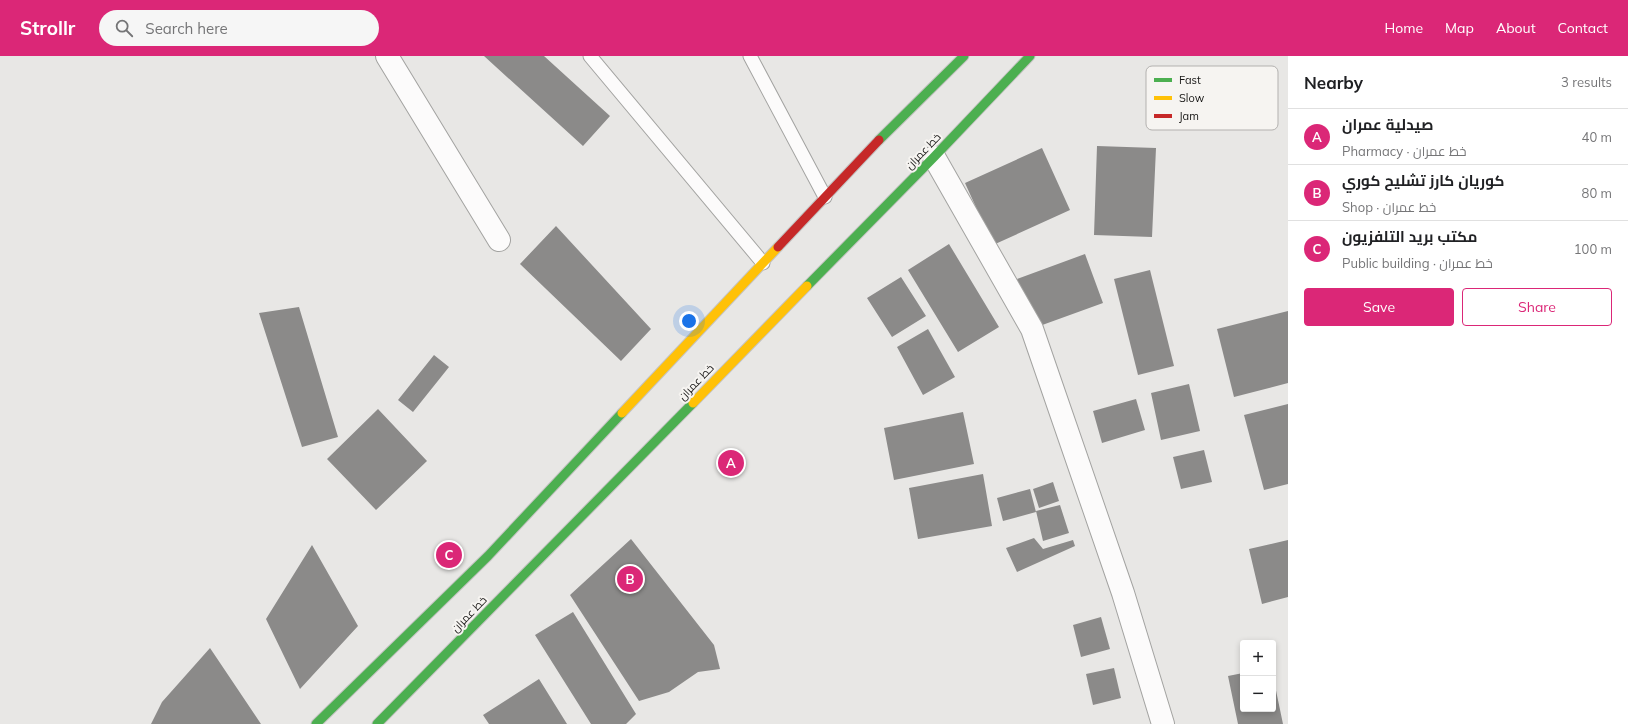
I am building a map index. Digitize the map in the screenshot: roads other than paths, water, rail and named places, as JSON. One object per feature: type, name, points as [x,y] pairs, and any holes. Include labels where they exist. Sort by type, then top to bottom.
[{"type":"main road","points":[[316,724],[488,556],[884,134],[964,56]]},
{"type":"main road","name":"خط عمران","points":[[378,724],[934,157],[1030,56]]},
{"type":"street","points":[[387,56],[499,240]]},
{"type":"street","points":[[934,157],[1032,329],[1123,593],[1163,724]]},
{"type":"lane","points":[[590,56],[763,263]]},
{"type":"lane","points":[[750,56],[825,197]]},
{"type":"place","name":"صيدلية عمران","points":[[731,463]]},
{"type":"place","name":"مكتب بريد التلفزيون","points":[[449,555]]},
{"type":"place","name":"كوريان كارز تشليح كوري","points":[[630,579]]}]
